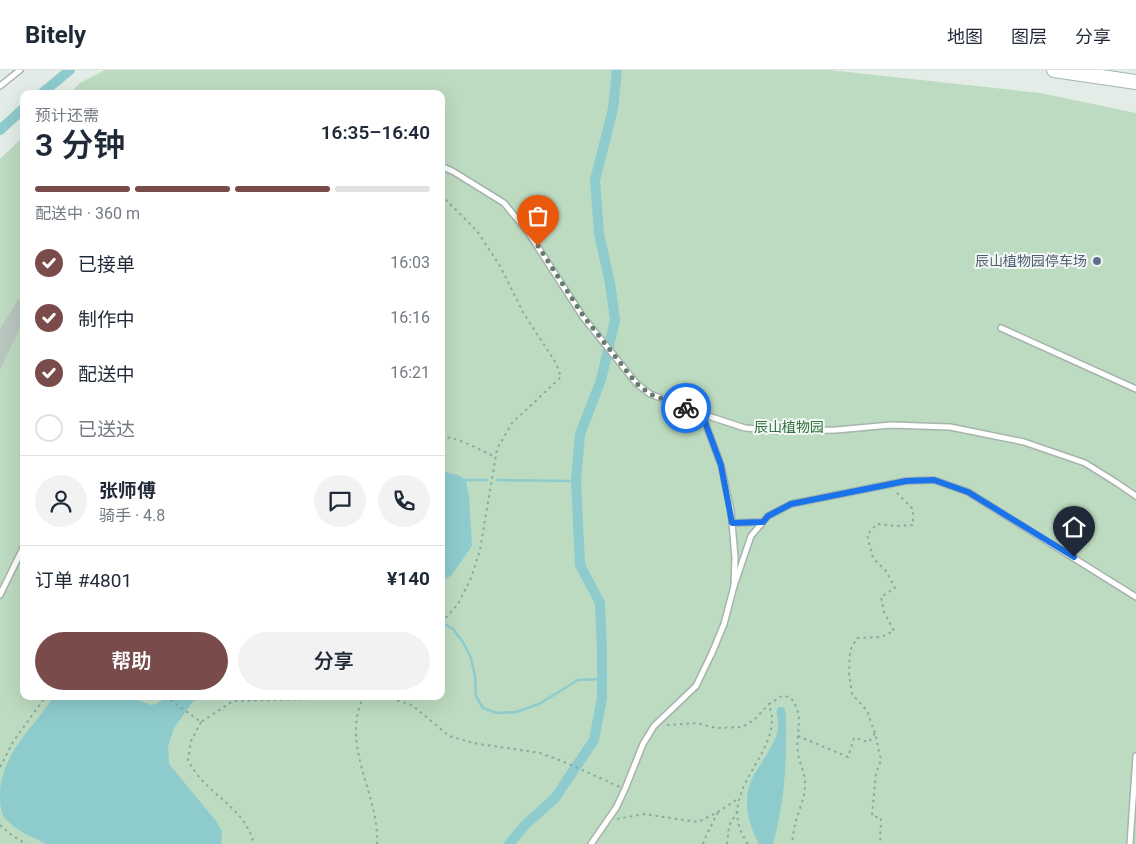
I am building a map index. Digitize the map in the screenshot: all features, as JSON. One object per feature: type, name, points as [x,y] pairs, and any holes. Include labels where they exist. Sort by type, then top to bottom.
[{"type":"main road","points":[[1054,70],[1136,82]]},
{"type":"lane","points":[[0,86],[20,70]]},
{"type":"lane","points":[[445,168],[504,203],[528,232],[584,317],[637,384],[650,394],[745,428],[781,431],[836,430],[891,425],[950,427],[1024,442],[1085,463],[1136,496]]},
{"type":"lane","points":[[1001,328],[1136,389]]},
{"type":"lane","points":[[702,414],[721,465],[732,523],[736,556],[734,586]]},
{"type":"lane","points":[[591,844],[608,821],[625,789],[643,744],[654,726],[696,686],[724,624],[734,586],[751,536],[768,516],[791,504],[888,484],[934,480],[968,492],[1136,597]]},
{"type":"lane","points":[[732,523],[763,522]]},
{"type":"lane","points":[[0,595],[20,554]]},
{"type":"lane","points":[[1130,844],[1136,756]]},
{"type":"path","points":[[445,199],[476,231],[500,266],[524,314],[556,363],[561,376],[512,423],[497,449],[480,550],[471,578],[458,604],[445,619]]},
{"type":"path","points":[[445,438],[496,457]]},
{"type":"path","points":[[880,844],[881,818],[872,816],[876,773],[881,760],[875,733],[867,711],[852,694],[849,673],[850,651],[857,638],[881,637],[894,631],[884,612],[882,597],[895,588],[886,571],[873,558],[867,535],[878,524],[913,525],[913,509],[888,484]]},
{"type":"path","points":[[654,726],[696,723],[716,728],[742,727],[754,720],[769,704],[782,696],[790,697],[798,707],[800,719],[798,754],[806,784],[792,844]]},
{"type":"path","points":[[0,767],[12,742],[43,700]]},
{"type":"path","points":[[170,700],[201,722]]},
{"type":"path","points":[[254,844],[251,832],[234,808],[199,777],[188,760],[191,742],[201,722],[233,701],[266,700]]},
{"type":"path","points":[[362,700],[357,722],[356,748],[371,796],[378,830],[377,844]]},
{"type":"path","points":[[395,700],[412,705],[449,736],[473,743],[540,753],[625,789]]},
{"type":"path","points":[[748,844],[739,822],[739,798],[768,738],[772,719],[769,704]]},
{"type":"path","points":[[798,736],[848,757],[854,738],[869,742],[875,733]]},
{"type":"path","points":[[608,821],[644,814],[698,822],[739,798]]},
{"type":"path","points":[[727,844],[729,826],[739,808]]},
{"type":"path","points":[[703,844],[718,812]]},
{"type":"path","points":[[0,826],[27,844]]},
{"type":"green space","name":"辰山植物园","points":[[105,70],[829,70],[1040,93],[1136,113],[1136,844],[0,844],[0,159],[20,140],[20,700],[445,700],[445,90],[73,90],[80,83]]},
{"type":"water","points":[[445,472],[458,475],[466,480],[472,546],[451,576],[445,578]]},
{"type":"water","points":[[51,700],[138,700],[151,705],[162,700],[194,700],[174,728],[168,746],[169,764],[216,821],[222,831],[221,844],[46,844],[14,826],[7,820],[1,808],[1,781],[5,767],[19,743]]},
{"type":"water","points":[[778,707],[784,707],[786,714],[783,796],[773,844],[759,844],[752,829],[748,813],[748,789],[774,742],[778,726]]},
{"type":"building","points":[[18,300],[20,300],[20,328],[0,370],[0,329]]},
{"type":"waterway","points":[[46,90],[70,70]]},
{"type":"waterway","points":[[509,844],[526,824],[555,798],[594,740],[602,698],[600,603],[580,565],[576,481],[580,434],[601,380],[615,320],[610,283],[599,234],[595,180],[613,109],[617,70]]},
{"type":"waterway","points":[[0,130],[20,112]]},
{"type":"waterway","points":[[466,480],[487,480]]},
{"type":"waterway","points":[[497,480],[576,481]]},
{"type":"waterway","points":[[445,624],[453,629],[463,642],[471,658],[475,676],[476,696],[483,708],[497,713],[516,712],[539,704],[578,680],[602,679]]},
{"type":"way so far","points":[[538,246],[584,317],[637,384],[650,394],[686,408]]},
{"type":"place","name":"辰山植物园停车场","points":[[1097,261]]},
{"type":"route","points":[[686,408],[702,414],[721,465],[732,523],[763,522],[768,516],[791,504],[906,481],[934,480],[968,492],[1074,557]]}]
